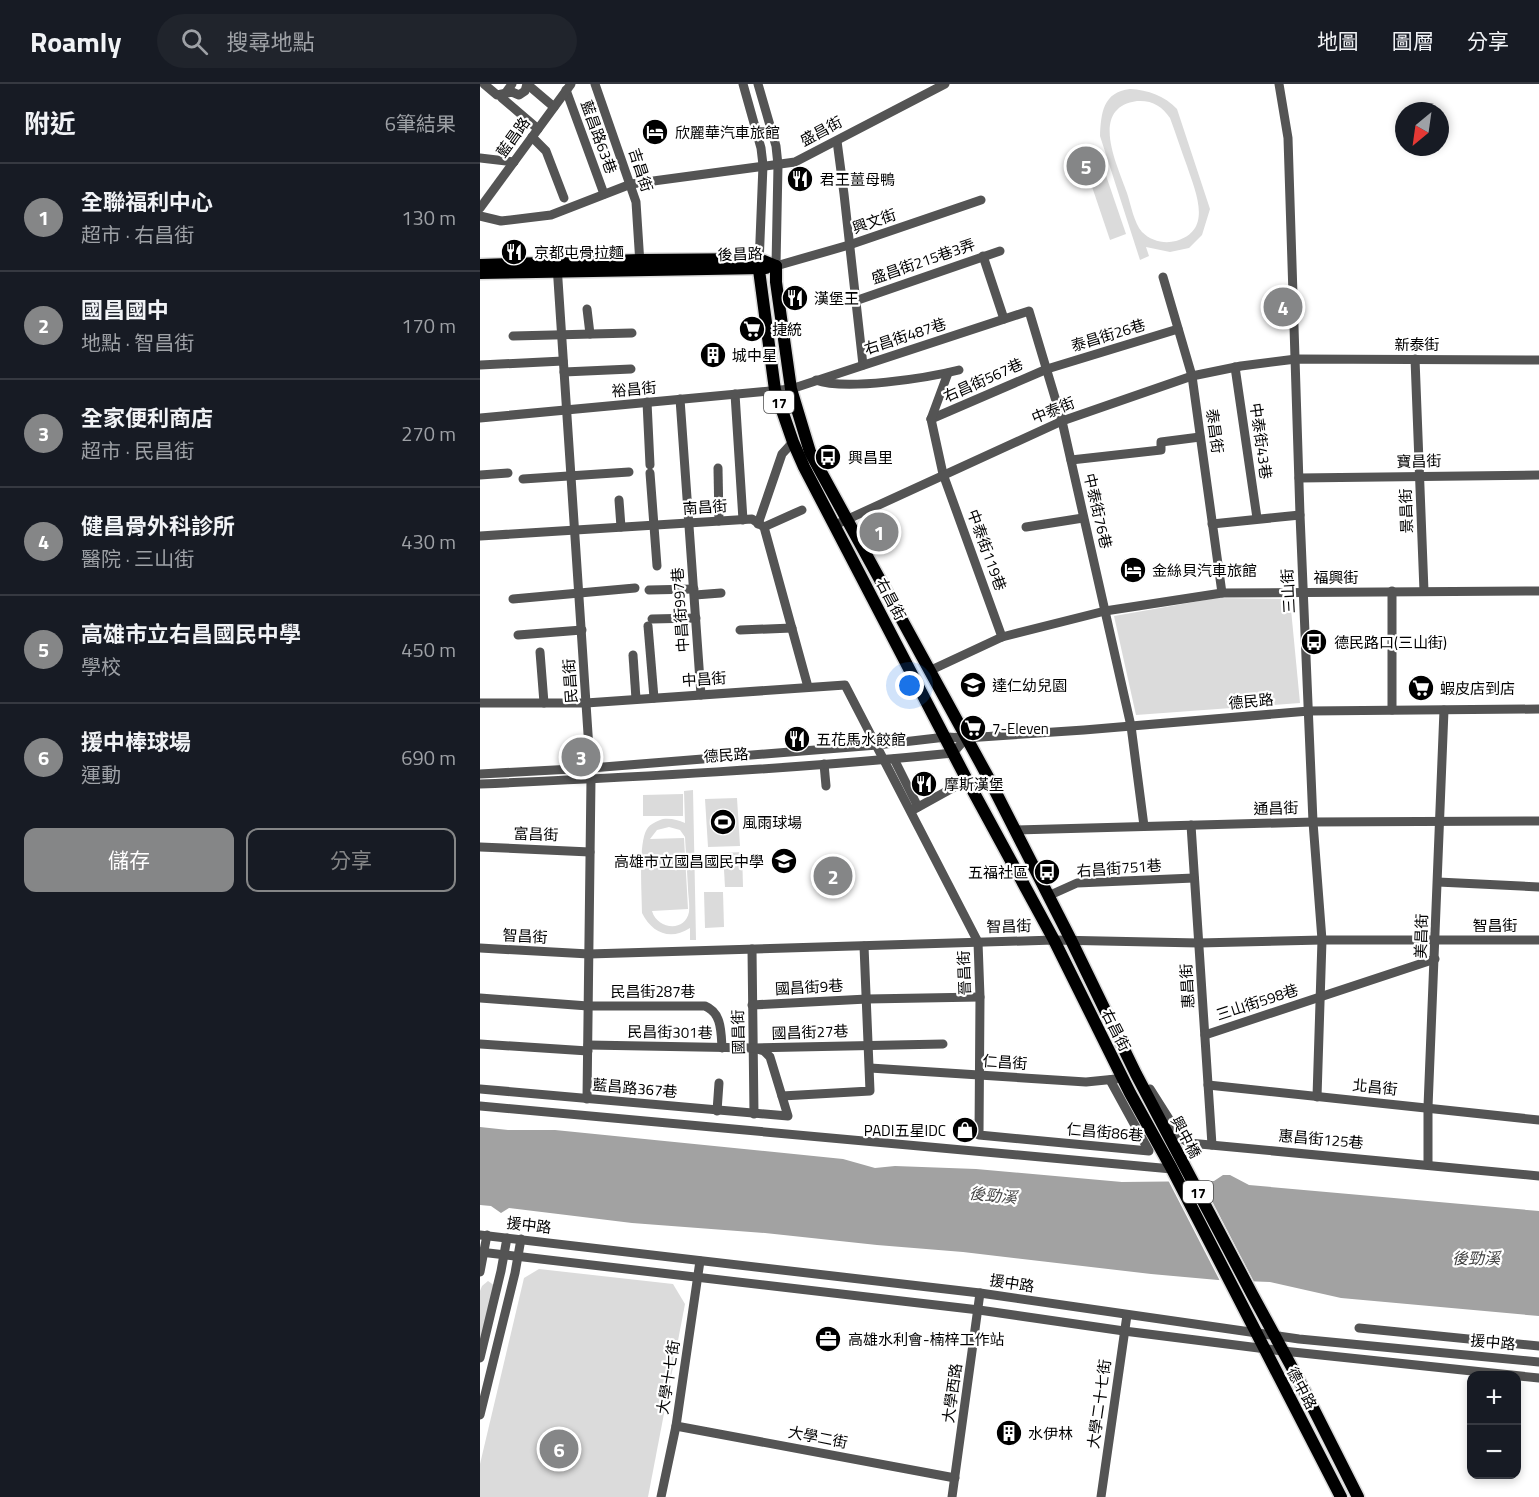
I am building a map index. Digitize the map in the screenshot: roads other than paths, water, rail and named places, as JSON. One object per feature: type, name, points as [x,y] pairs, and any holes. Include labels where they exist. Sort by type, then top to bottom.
[{"type":"main road","name":"後昌路","points":[[480,265],[557,267],[759,264],[776,266]]},
{"type":"main road","name":"右昌街","points":[[759,264],[775,390],[793,442],[967,780],[1054,940],[1117,1079],[1130,1093]]},
{"type":"main road","name":"右昌街","points":[[776,266],[776,282],[790,388],[810,452],[1015,830],[1144,1089]]},
{"type":"main road","name":"後昌路","points":[[480,273],[557,267]]},
{"type":"main road","name":"興中橋","points":[[1144,1089],[1252,1294]]},
{"type":"main road","name":"興中橋","points":[[1130,1093],[1172,1169],[1235,1293]]},
{"type":"main road","name":"德中路","points":[[1235,1293],[1287,1388],[1341,1497]]},
{"type":"main road","name":"德中路","points":[[1252,1294],[1358,1497]]},
{"type":"street","points":[[484,84],[497,95],[512,92],[519,95],[525,91],[527,84],[554,107]]},
{"type":"street","points":[[512,84],[502,98],[535,133],[546,151],[564,198]]},
{"type":"street","name":"吉昌街","points":[[595,84],[636,202],[640,265]]},
{"type":"street","name":"右昌街","points":[[743,84],[761,148],[763,165],[759,264]]},
{"type":"street","name":"右昌街","points":[[759,84],[776,146],[778,165],[776,266]]},
{"type":"street","name":"盛昌街","points":[[480,216],[501,221],[551,215],[631,184],[795,162],[945,84]]},
{"type":"street","name":"三山街","points":[[1279,84],[1288,138],[1292,301],[1313,822],[1322,940],[1318,999],[1317,1096]]},
{"type":"street","name":"藍昌路","points":[[480,208],[568,87]]},
{"type":"street","name":"藍昌路63巷","points":[[568,87],[604,194]]},
{"type":"street","points":[[837,141],[863,365]]},
{"type":"street","points":[[480,158],[514,162]]},
{"type":"street","name":"興文街","points":[[776,266],[849,245],[981,200]]},
{"type":"street","name":"盛昌街215巷3弄","points":[[855,301],[1000,250]]},
{"type":"street","points":[[983,256],[1004,319]]},
{"type":"street","name":"民昌街","points":[[557,267],[591,768],[587,1099]]},
{"type":"street","name":"泰昌街","points":[[1163,277],[1192,376],[1221,592]]},
{"type":"street","points":[[587,309],[590,334]]},
{"type":"street","name":"右昌街487巷","points":[[790,388],[1029,311]]},
{"type":"street","name":"中泰街76巷","points":[[1029,311],[1062,421],[1131,726],[1144,826]]},
{"type":"street","name":"泰昌街26巷","points":[[1047,369],[1178,329]]},
{"type":"street","points":[[513,336],[632,333]]},
{"type":"street","name":"景昌街","points":[[1415,359],[1415,407],[1424,591]]},
{"type":"street","name":"新泰街","points":[[1296,360],[1539,360]]},
{"type":"street","name":"中泰街","points":[[835,525],[1062,421],[1192,376],[1235,367],[1296,360]]},
{"type":"street","points":[[480,365],[563,361]]},
{"type":"street","name":"中泰街43巷","points":[[1235,367],[1257,518]]},
{"type":"street","points":[[564,372],[630,369]]},
{"type":"street","name":"右昌街567巷","points":[[931,419],[1047,369]]},
{"type":"street","points":[[816,380],[834,385],[908,379],[959,370]]},
{"type":"street","points":[[931,419],[948,373]]},
{"type":"street","name":"裕昌街","points":[[480,418],[790,388]]},
{"type":"street","points":[[735,394],[743,520]]},
{"type":"street","name":"中昌街997巷","points":[[681,399],[701,695]]},
{"type":"street","points":[[647,402],[657,566]]},
{"type":"street","name":"中泰街119巷","points":[[931,419],[944,474],[1002,637]]},
{"type":"street","points":[[1071,460],[1161,450],[1161,442],[1200,437]]},
{"type":"street","points":[[793,442],[782,454],[761,525],[808,687]]},
{"type":"street","points":[[718,468],[719,521]]},
{"type":"street","points":[[523,479],[629,472]]},
{"type":"street","points":[[480,475],[508,473]]},
{"type":"street","name":"寶昌街","points":[[1299,478],[1539,475]]},
{"type":"street","points":[[620,500],[621,527]]},
{"type":"street","points":[[761,525],[802,510]]},
{"type":"street","points":[[1212,524],[1300,515]]},
{"type":"street","points":[[1026,527],[1083,518]]},
{"type":"street","name":"南昌街","points":[[480,536],[752,519],[761,525]]},
{"type":"street","points":[[513,598],[635,588]]},
{"type":"street","points":[[649,590],[721,593]]},
{"type":"street","points":[[1392,591],[1392,710]]},
{"type":"street","name":"福興街","points":[[929,671],[1002,637],[1105,611],[1221,592],[1539,591]]},
{"type":"street","points":[[654,698],[650,623],[696,618]]},
{"type":"street","points":[[740,630],[792,628]]},
{"type":"street","points":[[518,635],[582,630]]},
{"type":"street","points":[[540,652],[544,703]]},
{"type":"street","points":[[633,655],[636,699]]},
{"type":"street","name":"中昌街","points":[[480,703],[586,703],[845,685],[877,746],[889,760]]},
{"type":"street","name":"德民路","points":[[480,774],[591,768],[877,746],[946,737],[966,738],[1309,711],[1539,709]]},
{"type":"street","name":"美昌街","points":[[1428,1164],[1428,1107],[1444,710]]},
{"type":"street","points":[[953,753],[966,738]]},
{"type":"street","name":"德民路","points":[[480,784],[889,760],[953,753]]},
{"type":"street","name":"晉昌街","points":[[889,760],[978,942],[979,1135]]},
{"type":"street","points":[[824,764],[826,786]]},
{"type":"street","points":[[914,809],[967,780]]},
{"type":"street","name":"通昌街","points":[[1015,830],[1313,822],[1539,822]]},
{"type":"street","name":"惠昌街","points":[[1191,825],[1212,1145]]},
{"type":"street","name":"富昌街","points":[[480,847],[590,852]]},
{"type":"street","name":"右昌街751巷","points":[[1048,896],[1077,883],[1194,878]]},
{"type":"street","points":[[1438,882],[1539,887]]},
{"type":"street","name":"智昌街","points":[[480,948],[589,954],[1054,940],[1199,943],[1322,940],[1539,940]]},
{"type":"street","points":[[753,1048],[764,1051],[770,1057],[782,1096],[870,1091],[864,946]]},
{"type":"street","name":"國昌街","points":[[752,949],[754,1114]]},
{"type":"street","name":"三山街598巷","points":[[1204,1035],[1435,959]]},
{"type":"street","name":"國昌街9巷","points":[[752,1005],[867,999],[980,997]]},
{"type":"street","name":"民昌街287巷","points":[[480,998],[588,1006],[705,1006],[715,1012],[718,1017],[722,1048]]},
{"type":"street","name":"民昌街301巷","points":[[480,1044],[588,1048],[753,1048]]},
{"type":"street","name":"國昌街27巷","points":[[753,1048],[944,1044]]},
{"type":"street","name":"仁昌街","points":[[870,1068],[1086,1083],[1136,1074]]},
{"type":"street","name":"惠昌街125巷","points":[[1136,1074],[1145,1081],[1181,1138],[1189,1143],[1539,1176]]},
{"type":"street","name":"仁昌街86巷","points":[[979,1135],[1149,1151],[1117,1079]]},
{"type":"street","points":[[717,1111],[719,1083]]},
{"type":"street","name":"北昌街","points":[[1208,1085],[1539,1120]]},
{"type":"street","name":"藍昌路367巷","points":[[480,1089],[788,1116],[782,1096]]},
{"type":"street","points":[[480,1106],[1172,1169]]},
{"type":"street","points":[[480,1272],[483,1235]]},
{"type":"street","name":"援中路","points":[[483,1235],[980,1293],[1275,1336],[1539,1362]]},
{"type":"street","points":[[480,1358],[507,1238]]},
{"type":"street","points":[[480,1415],[521,1239]]},
{"type":"street","name":"援中路","points":[[482,1252],[979,1310],[1283,1351],[1539,1378]]},
{"type":"street","name":"大學十七街","points":[[661,1497],[676,1426],[700,1261]]},
{"type":"street","name":"大學西路","points":[[952,1497],[980,1293]]},
{"type":"street","name":"大學二十七街","points":[[1101,1497],[1126,1315]]},
{"type":"street","points":[[1359,1328],[1539,1346]]},
{"type":"street","name":"大學二街","points":[[676,1426],[954,1478]]},
{"type":"water","name":"後勁溪","points":[[480,1127],[508,1130],[555,1130],[843,1159],[875,1168],[895,1166],[976,1169],[1122,1182],[1214,1181],[1223,1175],[1230,1175],[1249,1185],[1539,1211],[1539,1316],[1341,1298],[1270,1282],[1151,1274],[963,1252],[632,1223],[509,1208],[501,1213],[491,1206],[480,1205]]},
{"type":"place","name":"欣麗華汽車旅館","points":[[655,132]]},
{"type":"place","name":"高雄市立右昌國民中學","points":[[1086,166]]},
{"type":"place","name":"君王薑母鴨","points":[[800,179]]},
{"type":"place","name":"京都屯骨拉麵","points":[[514,252]]},
{"type":"place","name":"漢堡王","points":[[795,298]]},
{"type":"place","name":"健昌骨外科診所","points":[[1283,307]]},
{"type":"place","name":"捷統","points":[[752,329]]},
{"type":"place","name":"城中星","points":[[713,355]]},
{"type":"place","name":"興昌里","points":[[828,457]]},
{"type":"place","name":"全聯福利中心","points":[[879,532]]},
{"type":"place","name":"金絲貝汽車旅館","points":[[1133,570]]},
{"type":"place","name":"德民路口(三山街)","points":[[1314,642]]},
{"type":"place","name":"達仁幼兒園","points":[[973,685]]},
{"type":"place","name":"蝦皮店到店","points":[[1421,688]]},
{"type":"place","name":"7-Eleven","points":[[973,728]]},
{"type":"place","name":"五花馬水餃館","points":[[797,739]]},
{"type":"place","name":"全家便利商店","points":[[581,757]]},
{"type":"place","name":"摩斯漢堡","points":[[924,784]]},
{"type":"place","name":"風雨球場","points":[[723,822]]},
{"type":"place","name":"高雄市立國昌國民中學","points":[[784,861]]},
{"type":"place","name":"五福社區","points":[[1047,872]]},
{"type":"place","name":"國昌國中","points":[[833,876]]},
{"type":"place","name":"PADI五星IDC","points":[[965,1130]]},
{"type":"place","name":"高雄水利會-楠梓工作站","points":[[828,1339]]},
{"type":"place","name":"水伊林","points":[[1009,1433]]},
{"type":"place","name":"援中棒球場","points":[[559,1449]]}]
